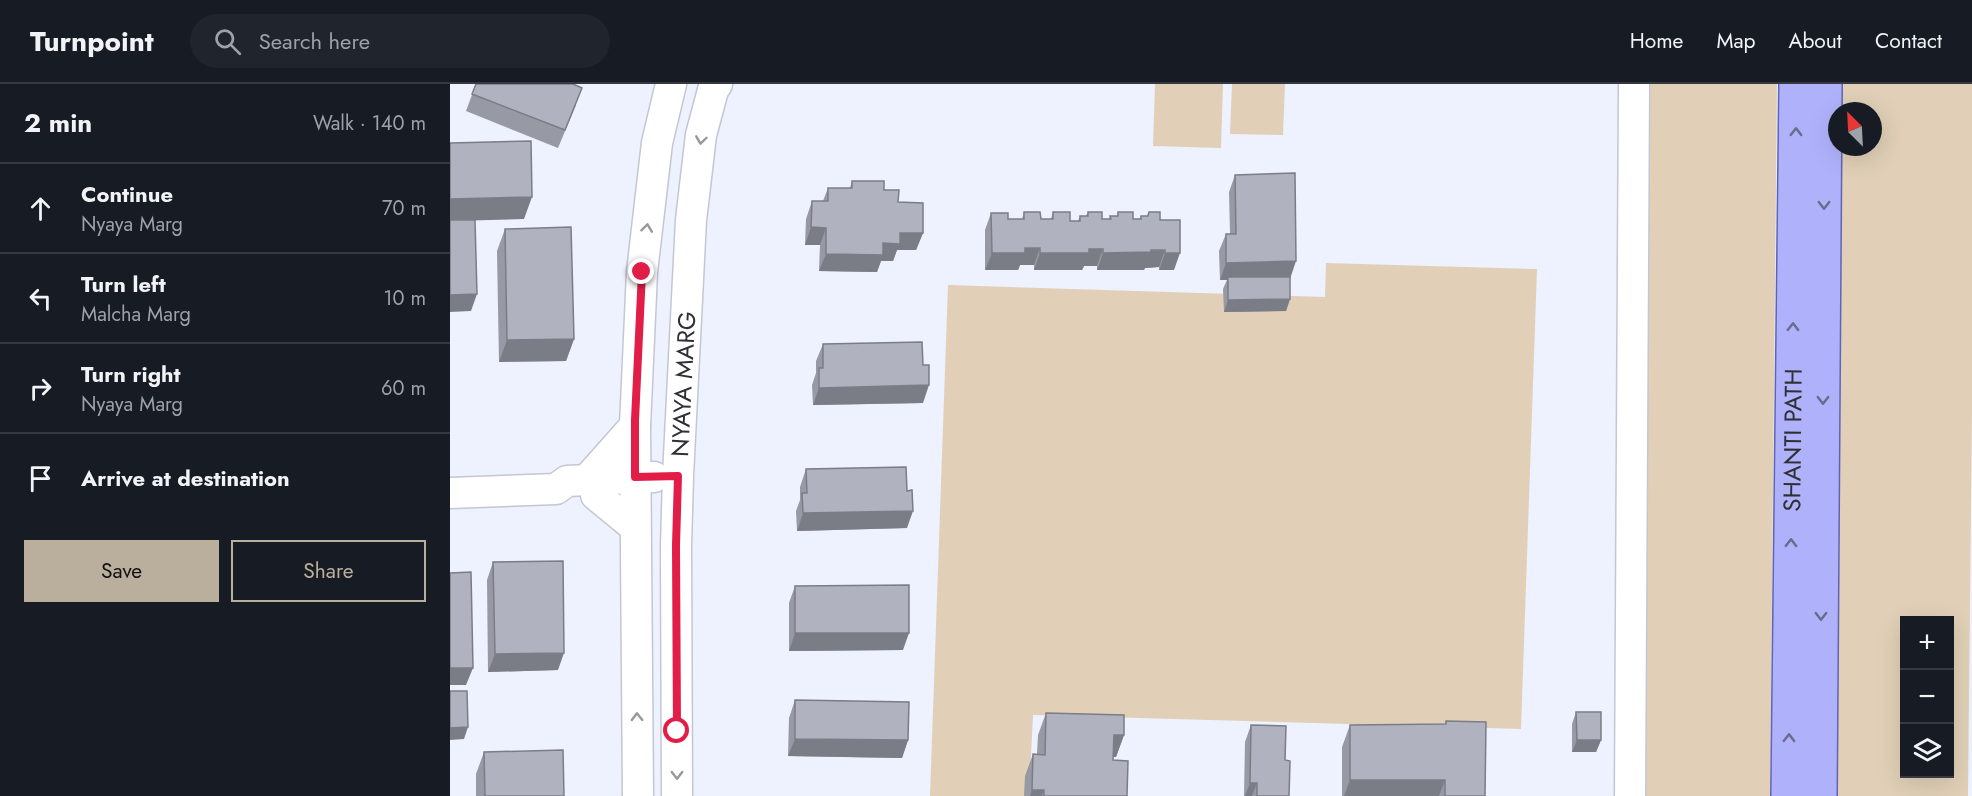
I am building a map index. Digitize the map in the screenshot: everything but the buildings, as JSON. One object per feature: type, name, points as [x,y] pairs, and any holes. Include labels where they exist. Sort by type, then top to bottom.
[{"type":"main road","name":"SHANTI PATH","points":[[1788,796],[1796,84]]},
{"type":"main road","name":"SHANTI PATH","points":[[1820,796],[1825,84]]},
{"type":"street","name":"NYAYA MARG","points":[[638,796],[635,426],[642,272],[657,143],[671,84]]},
{"type":"street","name":"NYAYA MARG","points":[[677,796],[677,484],[691,220],[701,135],[712,90],[717,84]]},
{"type":"street","points":[[1630,796],[1634,84]]},
{"type":"street","points":[[591,488],[635,426]]},
{"type":"street","points":[[450,492],[556,489],[565,497],[591,488],[677,484]]},
{"type":"street","points":[[591,488],[635,526]]},
{"type":"shaded area","points":[[1155,84],[1223,84],[1221,148],[1153,146]]},
{"type":"shaded area","points":[[1232,84],[1285,84],[1283,135],[1230,134]]},
{"type":"shaded area","points":[[1642,84],[1777,84],[1770,796],[1640,796]]},
{"type":"shaded area","points":[[1840,84],[1972,84],[1972,409],[1968,796],[1837,796],[1840,156],[1882,156],[1882,102],[1840,102]]},
{"type":"shaded area","points":[[1326,263],[1537,269],[1521,729],[1033,715],[1029,796],[930,796],[948,285],[1325,297]]},
{"type":"route","points":[[642,272],[635,420],[635,477],[678,476],[677,731]]}]
